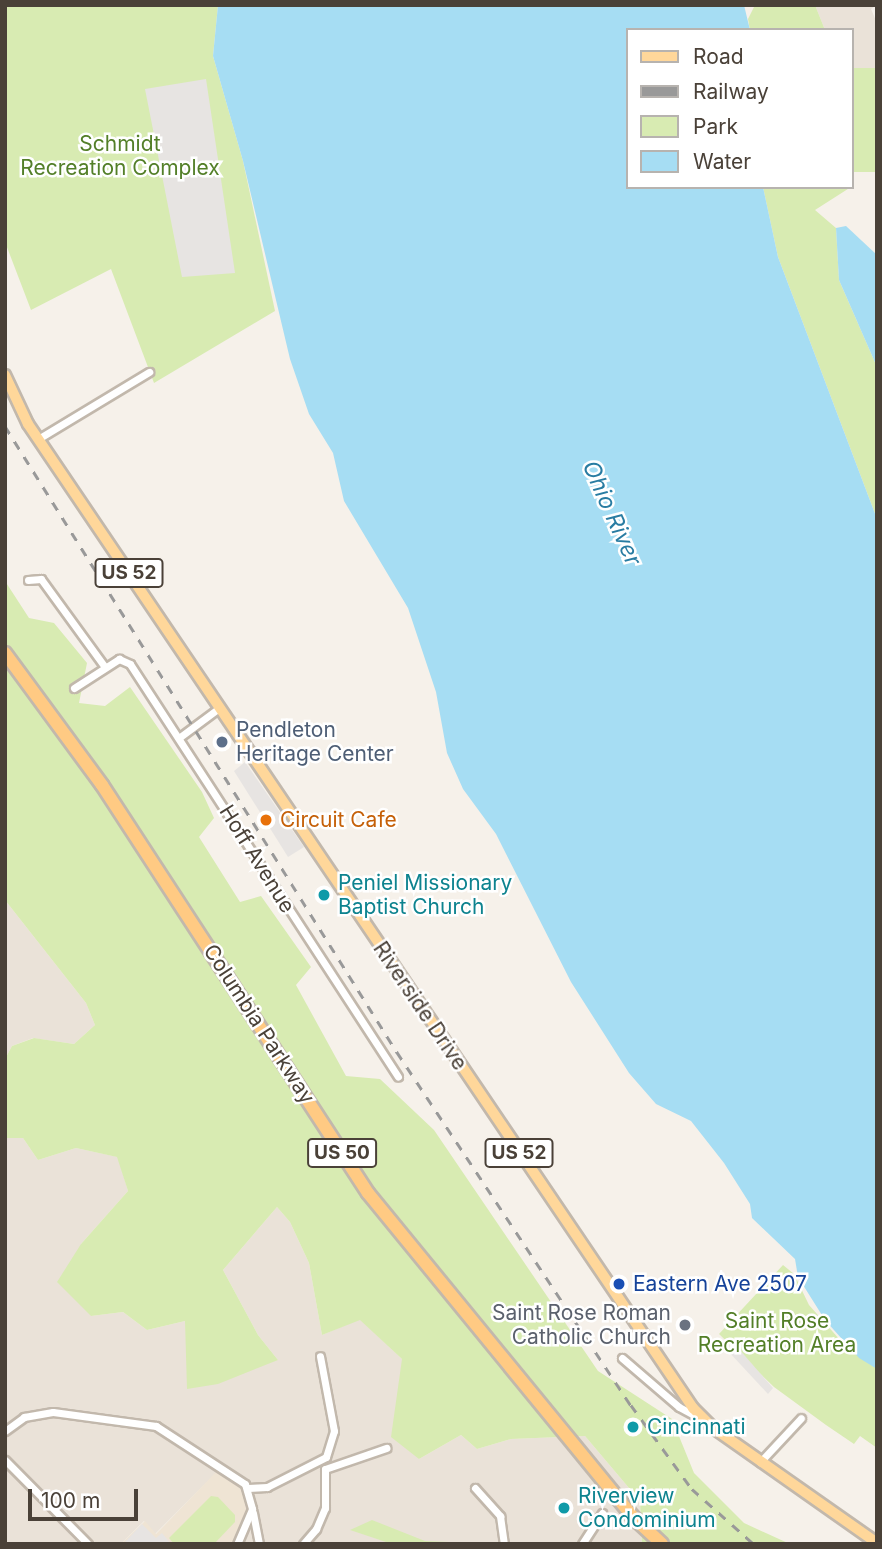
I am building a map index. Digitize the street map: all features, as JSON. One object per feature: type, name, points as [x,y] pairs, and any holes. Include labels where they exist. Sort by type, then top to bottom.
[{"type":"highway","name":"Columbia Parkway","points":[[5,653],[110,796],[368,1193],[632,1516],[662,1544]]},
{"type":"main road","name":"Riverside Drive","points":[[5,375],[37,439],[702,1419],[877,1543]]},
{"type":"street","points":[[37,439],[149,372]]},
{"type":"street","points":[[28,580],[41,579],[106,666],[74,688]]},
{"type":"street","name":"Hoff Avenue","points":[[106,666],[119,659],[127,660],[180,737],[398,1077]]},
{"type":"street","points":[[180,737],[219,708]]},
{"type":"street","points":[[5,1431],[39,1413],[143,1422],[208,1457],[248,1488],[267,1487],[326,1457],[334,1432],[320,1356]]},
{"type":"street","points":[[622,1358],[679,1407],[702,1419]]},
{"type":"street","points":[[760,1462],[801,1418]]},
{"type":"street","points":[[303,1544],[316,1529],[325,1508],[325,1469],[386,1448]]},
{"type":"street","points":[[5,1460],[89,1544]]},
{"type":"street","points":[[248,1488],[259,1544]]},
{"type":"street","points":[[475,1488],[500,1516],[504,1544]]},
{"type":"street","points":[[237,1544],[252,1509]]},
{"type":"street","points":[[582,1544],[602,1513]]},
{"type":"shaded area","points":[[815,5],[877,5],[871,9],[877,23],[877,68],[854,69],[854,28],[824,28]]},
{"type":"shaded area","points":[[206,79],[235,273],[182,277],[145,89]]},
{"type":"shaded area","points":[[245,762],[304,847],[288,857],[234,771]]},
{"type":"shaded area","points":[[5,900],[86,1003],[95,1025],[74,1044],[33,1038],[12,1046],[5,1059]]},
{"type":"shaded area","points":[[5,1138],[23,1138],[38,1160],[76,1148],[118,1157],[128,1191],[81,1244],[91,1316],[123,1312],[147,1330],[185,1321],[278,1360],[258,1335],[223,1270],[277,1207],[290,1222],[309,1263],[322,1335],[360,1319],[402,1359],[419,1459],[461,1435],[477,1449],[511,1439],[585,1436],[640,1501],[642,1544],[232,1544],[247,1516],[248,1504],[239,1484],[219,1470],[155,1534],[144,1521],[121,1544],[5,1544]]},
{"type":"shaded area","points":[[739,1349],[773,1388],[768,1394],[728,1351]]},
{"type":"shaded area","points":[[219,1469],[239,1484],[248,1504],[247,1516],[232,1544],[121,1544],[145,1521],[156,1534]]},
{"type":"shaded area","points":[[142,1524],[156,1538],[162,1533],[171,1544],[123,1544]]},
{"type":"green space","name":"Schmidt Recreation Complex","points":[[5,5],[218,5],[213,56],[243,161],[275,311],[154,383],[111,269],[31,310],[5,242]]},
{"type":"green space","points":[[755,5],[815,5],[824,28],[750,28],[748,19]]},
{"type":"green space","points":[[854,68],[877,68],[877,172],[854,172]]},
{"type":"green space","points":[[763,189],[848,189],[815,210],[836,228],[839,280],[877,367],[877,519],[778,257]]},
{"type":"green space","points":[[5,581],[29,618],[54,623],[87,663],[79,703],[105,706],[130,687],[202,792],[214,818],[199,837],[240,902],[261,896],[311,967],[296,985],[346,1076],[380,1079],[434,1130],[598,1371],[672,1419],[694,1473],[744,1523],[790,1544],[642,1544],[640,1501],[585,1436],[511,1439],[477,1449],[461,1435],[419,1459],[391,1437],[402,1359],[360,1320],[322,1335],[309,1263],[290,1222],[277,1207],[223,1270],[258,1335],[278,1360],[218,1384],[187,1389],[185,1321],[147,1330],[123,1312],[91,1316],[57,1282],[81,1244],[128,1191],[117,1157],[76,1148],[38,1160],[23,1138],[5,1138],[5,1059],[12,1046],[34,1038],[74,1044],[95,1025],[86,1003],[5,900]]},
{"type":"green space","name":"Saint Rose Recreation Area","points":[[783,1265],[794,1274],[809,1305],[841,1341],[857,1324],[877,1340],[877,1448],[860,1436],[854,1444],[826,1425],[774,1387],[719,1334]]},
{"type":"green space","points":[[211,1496],[218,1497],[235,1515],[235,1522],[214,1544],[174,1544],[169,1538]]},
{"type":"green space","points":[[372,1520],[425,1541],[497,1544],[392,1544],[350,1530]]},
{"type":"water","name":"Ohio River","points":[[218,5],[744,5],[750,28],[626,28],[626,189],[763,189],[778,257],[877,519],[877,1369],[859,1358],[825,1320],[798,1277],[795,1259],[752,1218],[750,1204],[724,1163],[691,1121],[656,1104],[629,1073],[571,982],[496,834],[463,789],[447,753],[436,692],[408,608],[344,501],[333,453],[309,414],[290,359],[243,161],[213,56]]},
{"type":"water","points":[[846,226],[877,255],[877,367],[839,280],[836,228]]},
{"type":"railway","points":[[5,426],[397,1052],[631,1405],[692,1489],[754,1544]]},
{"type":"place","name":"Pendleton Heritage Center","points":[[222,742]]},
{"type":"place","name":"Circuit Cafe","points":[[266,820]]},
{"type":"place","name":"Peniel Missionary Baptist Church","points":[[324,895]]},
{"type":"place","name":"Eastern Ave 2507","points":[[619,1284]]},
{"type":"place","name":"Saint Rose Roman Catholic Church","points":[[685,1325]]},
{"type":"place","name":"Cincinnati","points":[[633,1427]]},
{"type":"place","name":"Riverview Condominium","points":[[564,1508]]}]
